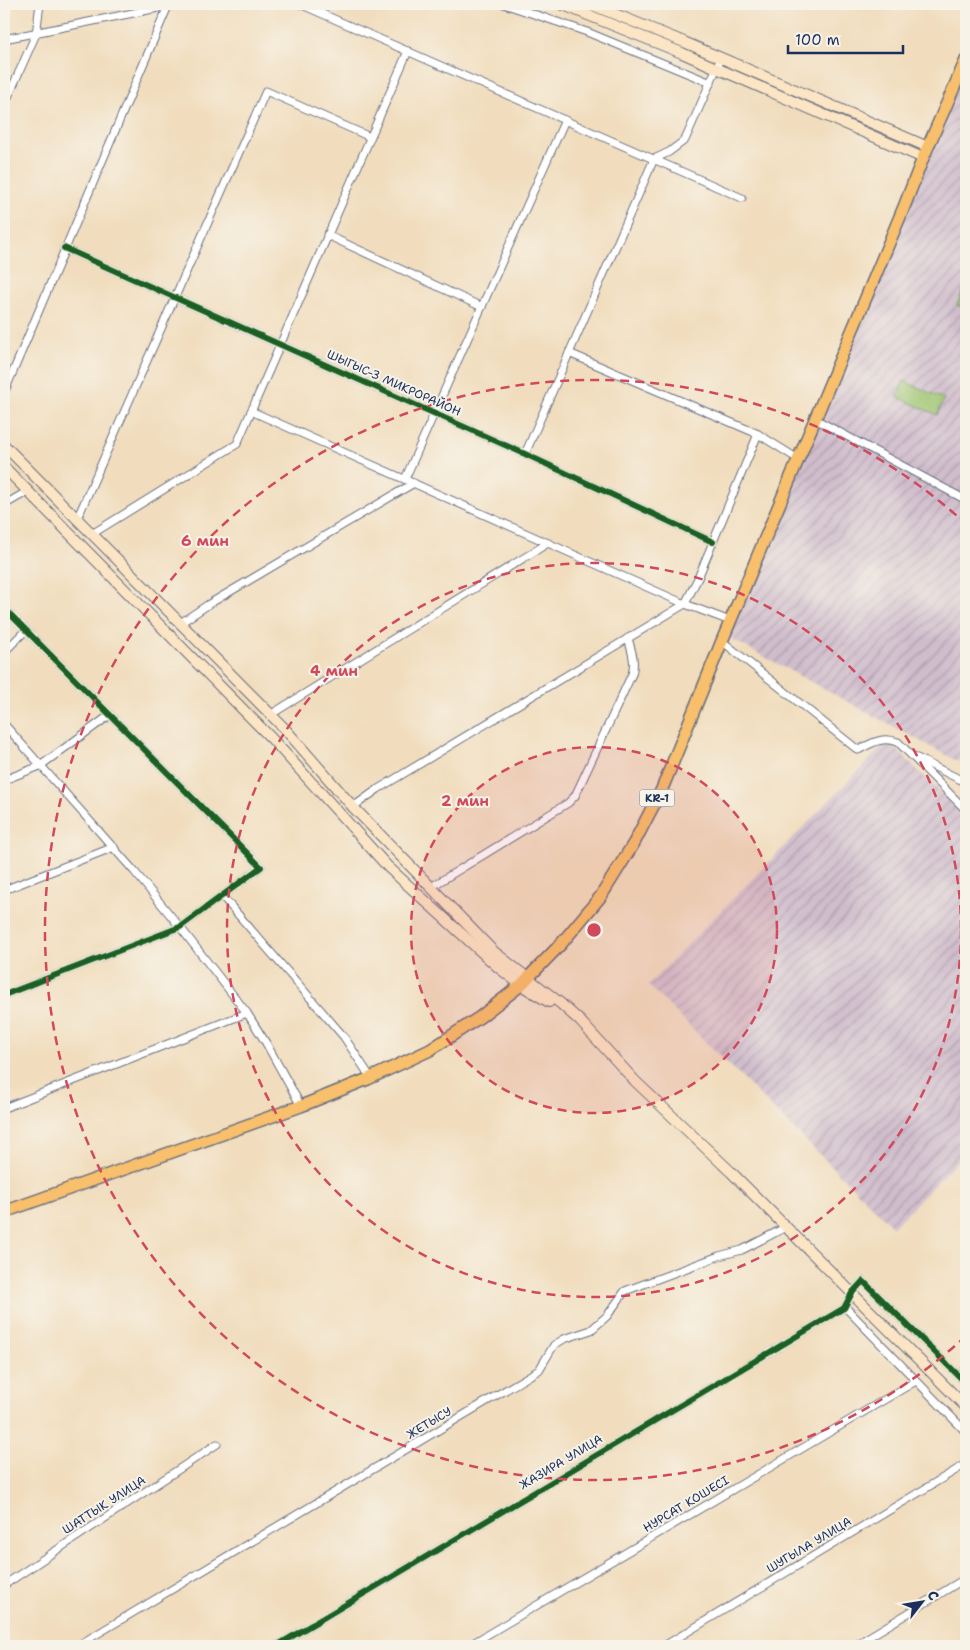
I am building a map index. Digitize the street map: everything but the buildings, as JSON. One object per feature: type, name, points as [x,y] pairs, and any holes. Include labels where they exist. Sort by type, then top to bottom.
[{"type":"main road","points":[[561,4],[719,63],[928,147]]},
{"type":"main road","points":[[590,4],[923,158]]},
{"type":"main road","name":"KR-1","points":[[4,1212],[301,1106],[371,1078],[430,1050],[480,1017],[524,982],[561,944],[601,896],[634,843],[662,789],[722,640],[923,158],[966,60]]},
{"type":"main road","points":[[4,445],[285,729],[354,807],[524,982]]},
{"type":"main road","points":[[4,467],[272,739],[388,867],[524,982],[560,1003],[580,1021],[635,1082],[731,1172],[966,1407]]},
{"type":"main road","points":[[272,739],[285,729]]},
{"type":"street","points":[[4,106],[36,34],[40,4]]},
{"type":"street","points":[[4,39],[168,6],[188,4]]},
{"type":"street","points":[[300,4],[742,198]]},
{"type":"street","points":[[504,4],[586,32],[711,83]]},
{"type":"street","points":[[4,394],[64,248],[168,6]]},
{"type":"street","points":[[92,534],[237,444],[408,51]]},
{"type":"street","points":[[525,454],[654,159],[669,152],[685,140],[719,63]]},
{"type":"street","points":[[77,519],[266,91],[370,137]]},
{"type":"street","points":[[405,479],[564,120]]},
{"type":"street","points":[[327,234],[482,307]]},
{"type":"street","name":"ШЫГЫС-3 МИКРОРАЙОН","points":[[64,248],[525,454],[713,542]]},
{"type":"street","points":[[569,353],[758,434],[798,460]]},
{"type":"street","points":[[251,411],[685,604],[730,621]]},
{"type":"street","points":[[815,419],[966,500]]},
{"type":"street","points":[[354,807],[378,789],[685,604],[698,578],[758,434]]},
{"type":"street","points":[[179,624],[414,483]]},
{"type":"street","points":[[4,505],[28,491]]},
{"type":"street","points":[[270,715],[548,543]]},
{"type":"street","points":[[4,608],[261,867],[180,928],[4,995]]},
{"type":"street","points":[[4,652],[26,630]]},
{"type":"street","points":[[431,887],[568,803],[575,796],[632,674],[634,658],[628,638]]},
{"type":"street","points":[[722,640],[858,750],[876,741],[890,739],[898,742],[966,810]]},
{"type":"street","points":[[4,780],[40,766],[110,715]]},
{"type":"street","points":[[4,724],[114,847],[180,928],[246,1013],[266,1043],[301,1106]]},
{"type":"street","points":[[912,756],[966,781]]},
{"type":"street","points":[[4,890],[114,847]]},
{"type":"street","points":[[222,896],[344,1037],[371,1078]]},
{"type":"street","points":[[4,1108],[246,1013]]},
{"type":"street","name":"ЖЕТЫСУ","points":[[77,1646],[539,1370],[554,1345],[564,1339],[591,1330],[607,1316],[625,1291],[719,1256],[742,1250],[786,1227]]},
{"type":"street","points":[[964,1380],[863,1281],[852,1292],[844,1308],[966,1432]]},
{"type":"street","name":"ЖАЗИРА УЛИЦА","points":[[276,1646],[844,1308]]},
{"type":"street","points":[[964,1380],[966,1368]]},
{"type":"street","name":"НУРСАТ КОШЕСI","points":[[468,1646],[916,1380]]},
{"type":"street","name":"ШАТТЫК УЛИЦА","points":[[4,1585],[217,1444]]},
{"type":"street","name":"ШУГЫЛА УЛИЦА","points":[[664,1646],[966,1464]]},
{"type":"street","points":[[854,1646],[966,1578]]},
{"type":"shaded area","points":[[966,66],[966,745],[959,762],[724,635]]},
{"type":"shaded area","points":[[888,741],[966,817],[966,1152],[893,1227],[648,985]]},
{"type":"green space","points":[[966,283],[966,309],[957,305]]},
{"type":"green space","points":[[904,381],[944,399],[937,415],[897,397]]},
{"type":"cycle path","points":[[64,248],[525,454],[713,542]]},
{"type":"cycle path","points":[[4,608],[261,867],[180,927],[4,995]]},
{"type":"cycle path","points":[[276,1646],[844,1308],[852,1293],[863,1281],[966,1383]]}]
